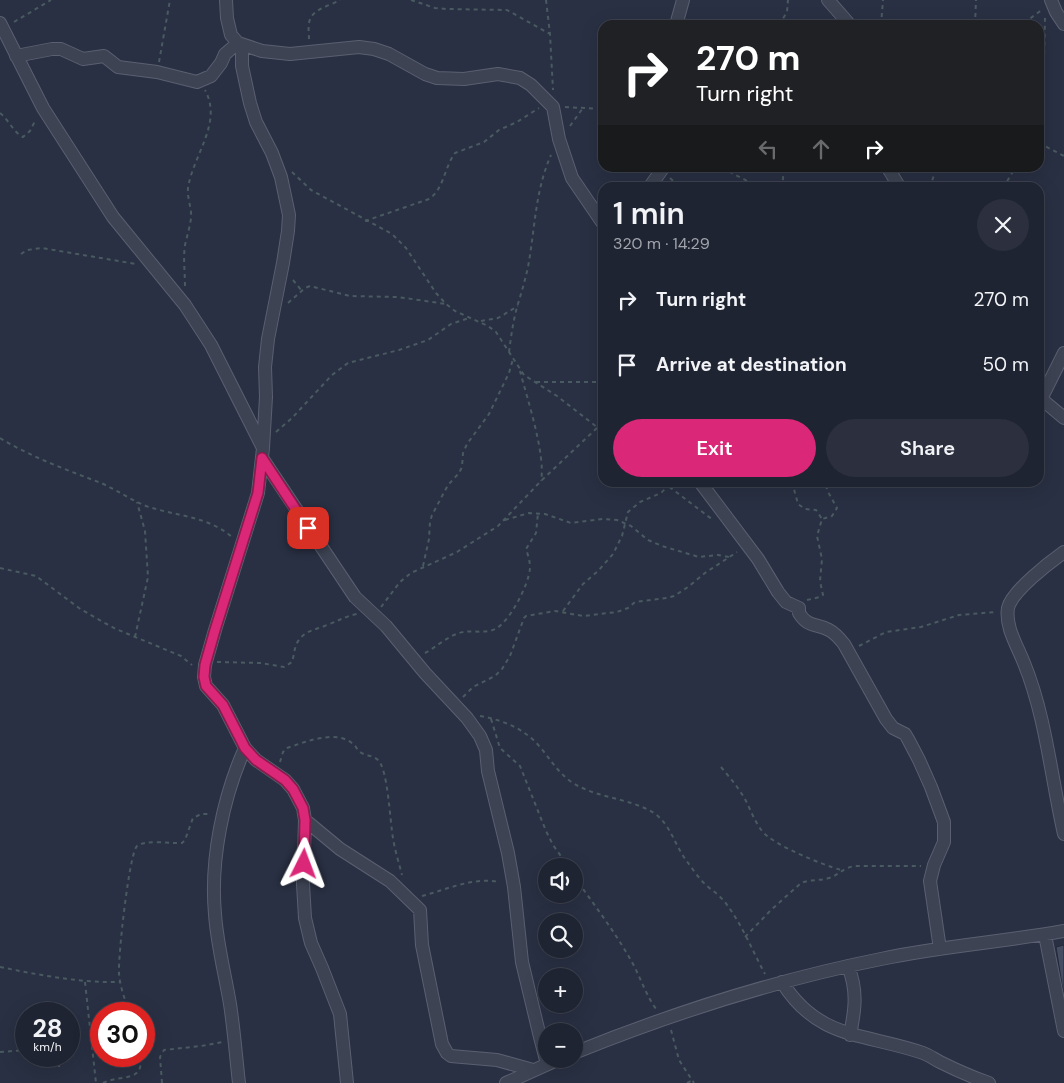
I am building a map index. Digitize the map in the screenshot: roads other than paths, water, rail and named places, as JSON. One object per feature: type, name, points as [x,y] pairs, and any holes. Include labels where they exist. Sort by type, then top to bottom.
[{"type":"street","points":[[226,0],[227,18],[231,35],[240,44],[278,53],[301,53],[359,47],[374,49],[393,56],[425,74],[437,78],[464,79],[498,74],[520,78],[531,85],[551,105],[559,139],[572,178],[598,216]]},
{"type":"street","points":[[677,20],[683,0]]},
{"type":"street","points":[[828,0],[846,20]]},
{"type":"street","points":[[1050,3],[1064,24]]},
{"type":"street","points":[[1,25],[43,108],[113,217],[185,305],[211,345],[262,448],[355,597],[386,626],[480,736],[486,750],[488,771],[503,826],[514,887],[522,962],[538,1029]]},
{"type":"street","points":[[16,56],[61,49],[79,58],[104,56],[118,67],[157,72],[197,82],[210,76],[221,64],[225,54],[240,44]]},
{"type":"street","points":[[240,44],[242,66],[250,103],[256,122],[281,176],[288,208],[288,231],[265,367],[266,397],[258,493],[206,661],[204,677],[206,686],[223,705],[245,748],[256,760],[285,780],[293,789],[303,808],[305,820],[302,884],[305,918],[311,943],[340,1014],[347,1083]]},
{"type":"street","points":[[1044,390],[1064,353]]},
{"type":"street","points":[[1044,401],[1064,418]]},
{"type":"street","points":[[704,487],[758,559],[769,580],[786,602],[799,608],[799,613],[807,623],[828,629],[844,644],[886,719],[893,728],[905,734],[919,760],[941,812],[945,833],[942,849],[934,865],[930,881],[940,949]]},
{"type":"street","points":[[1064,552],[1032,577],[1008,606],[1007,624],[1028,674],[1058,771],[1064,834]]},
{"type":"street","points":[[239,1083],[230,1003],[215,916],[214,894],[216,858],[223,815],[245,748]]},
{"type":"street","points":[[305,820],[340,849],[379,872],[420,910],[422,945],[444,1050],[452,1056],[497,1060],[533,1070]]},
{"type":"street","points":[[583,1050],[666,1019],[776,983],[881,958],[1064,931]]},
{"type":"street","points":[[1045,935],[1064,1031]]},
{"type":"street","points":[[848,966],[855,986],[855,1006],[850,1035]]},
{"type":"street","points":[[776,983],[811,1016],[850,1035],[880,1040],[925,1054],[989,1083]]},
{"type":"street","points":[[506,1083],[538,1068]]}]
